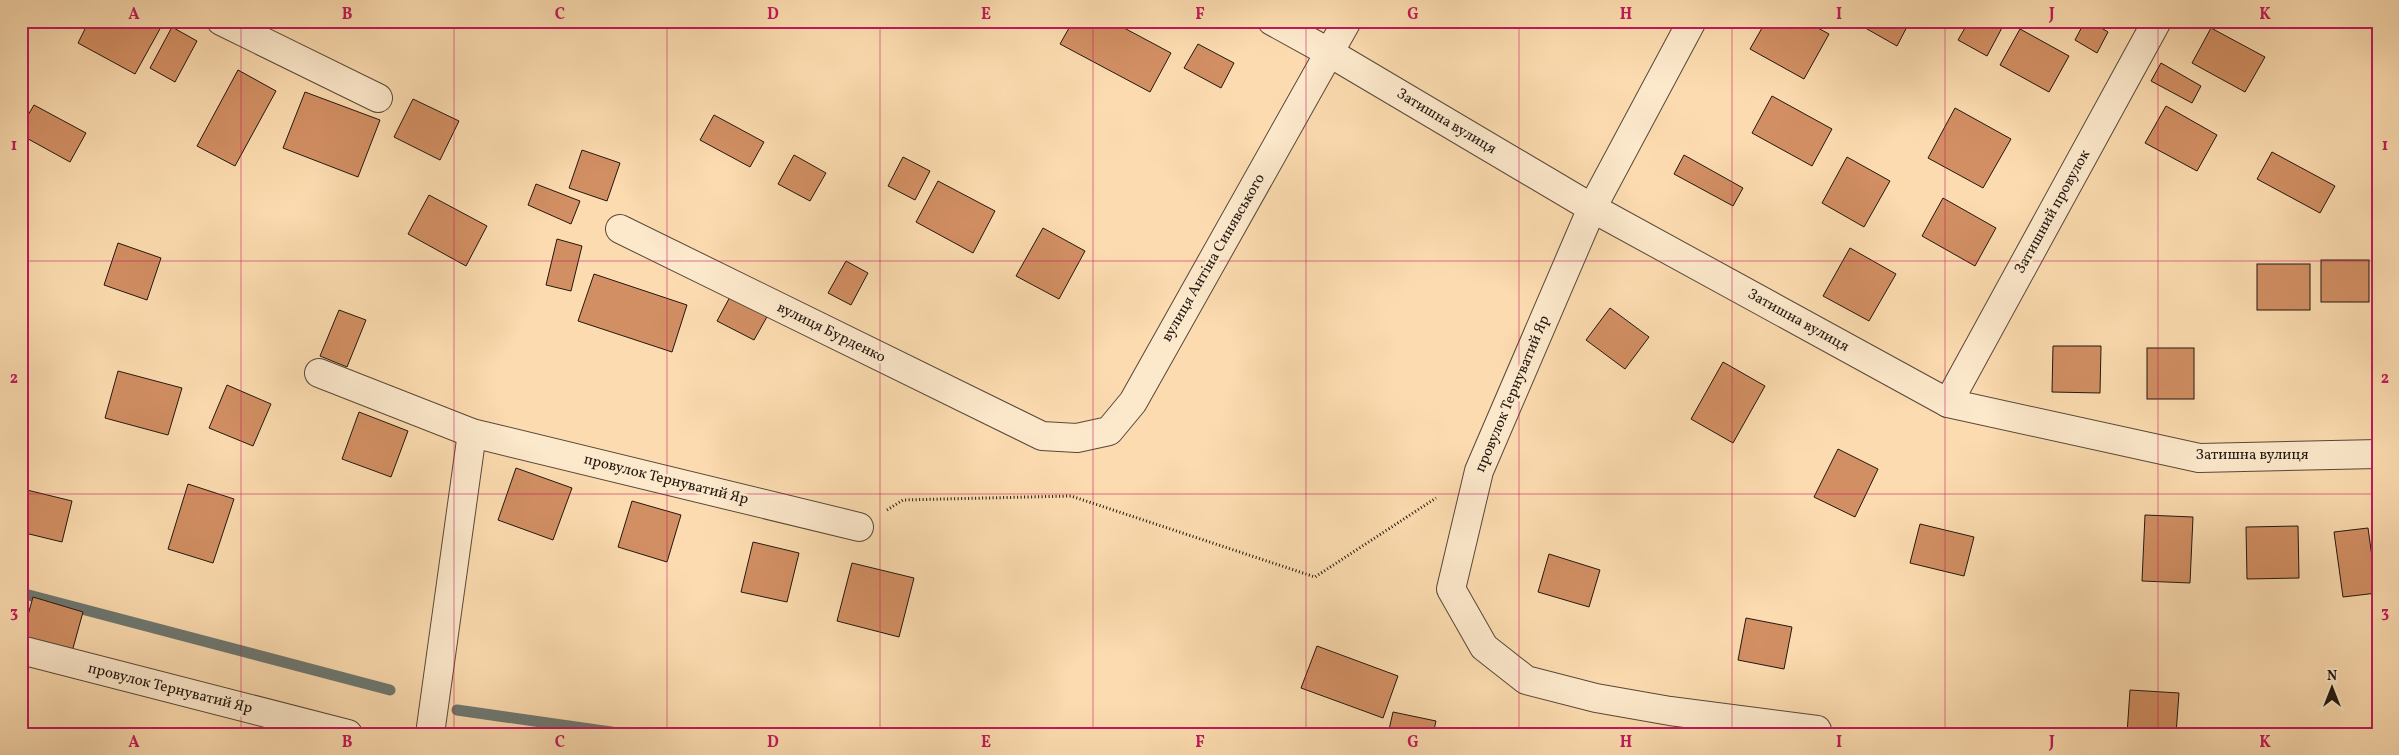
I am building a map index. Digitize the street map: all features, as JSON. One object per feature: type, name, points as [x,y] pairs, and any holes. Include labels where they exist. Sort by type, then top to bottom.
[{"type":"street","points":[[221,21],[378,98]]},
{"type":"street","name":"Затишна вулиця","points":[[1272,21],[1330,53],[1592,208],[1948,403],[2199,458],[2378,454]]},
{"type":"street","name":"вулиця Антіна Синявського","points":[[1042,436],[1077,438],[1109,431],[1133,402],[1347,21]]},
{"type":"street","points":[[1592,208],[1692,21]]},
{"type":"street","name":"Затишний провулок","points":[[1948,403],[2158,21]]},
{"type":"street","name":"провулок Тернуватий Яр","points":[[1592,208],[1479,471],[1451,589],[1484,647],[1526,680],[1596,698],[1670,711],[1817,730]]},
{"type":"street","name":"вулиця Бурденко","points":[[620,229],[1042,436]]},
{"type":"street","name":"провулок Тернуватий Яр","points":[[319,372],[472,433],[859,527]]},
{"type":"street","points":[[430,734],[472,433]]},
{"type":"street","name":"провулок Тернуватий Яр","points":[[21,650],[348,734]]},
{"type":"path","points":[[903,500],[1070,496],[1315,577],[1479,471]]},
{"type":"building","points":[[89,21],[151,21],[161,27],[135,74],[78,43]]},
{"type":"building","points":[[983,21],[996,21],[993,27]]},
{"type":"building","points":[[1073,21],[1111,21],[1171,53],[1150,92],[1060,44]]},
{"type":"building","points":[[1766,21],[1805,21],[1829,34],[1804,79],[1750,49]]},
{"type":"building","points":[[1853,21],[1910,21],[1897,46]]},
{"type":"building","points":[[1969,21],[2000,21],[2004,24],[1987,56],[1958,40]]},
{"type":"building","points":[[2085,21],[2090,21],[2108,32],[2097,53],[2075,40]]},
{"type":"building","points":[[172,27],[197,41],[175,82],[150,68]]},
{"type":"building","points":[[2211,28],[2265,57],[2245,92],[2192,63]]},
{"type":"building","points":[[2020,29],[2069,56],[2049,92],[2000,65]]},
{"type":"building","points":[[1198,44],[1234,63],[1221,88],[1184,68]]},
{"type":"building","points":[[2161,63],[2201,86],[2192,103],[2151,81]]},
{"type":"building","points":[[238,70],[276,91],[235,166],[197,146]]},
{"type":"building","points":[[305,92],[380,120],[358,177],[283,148]]},
{"type":"building","points":[[1772,96],[1832,129],[1812,166],[1752,133]]},
{"type":"building","points":[[413,99],[459,121],[440,160],[394,137]]},
{"type":"building","points":[[34,105],[86,133],[70,162],[21,135],[21,127]]},
{"type":"building","points":[[2166,106],[2217,135],[2197,171],[2145,143]]},
{"type":"building","points":[[1955,108],[2011,139],[1983,188],[1928,158]]},
{"type":"building","points":[[714,115],[764,142],[750,167],[700,140]]},
{"type":"building","points":[[582,150],[620,163],[607,201],[569,188]]},
{"type":"building","points":[[2272,152],[2335,186],[2320,213],[2257,179]]},
{"type":"building","points":[[794,155],[826,173],[810,201],[778,184]]},
{"type":"building","points":[[1684,155],[1743,188],[1733,206],[1674,174]]},
{"type":"building","points":[[903,157],[930,171],[915,200],[888,186]]},
{"type":"building","points":[[1847,157],[1890,181],[1864,227],[1822,203]]},
{"type":"building","points":[[938,181],[995,211],[973,253],[916,222]]},
{"type":"building","points":[[536,184],[580,201],[571,224],[528,205]]},
{"type":"building","points":[[429,195],[487,226],[466,266],[408,234]]},
{"type":"building","points":[[1943,198],[1996,228],[1975,266],[1922,236]]},
{"type":"building","points":[[1043,228],[1085,251],[1059,299],[1016,276]]},
{"type":"building","points":[[557,239],[582,246],[571,291],[546,285]]},
{"type":"building","points":[[118,243],[161,258],[147,300],[104,285]]},
{"type":"building","points":[[1850,248],[1896,274],[1869,321],[1823,296]]},
{"type":"building","points":[[2321,260],[2369,260],[2369,302],[2321,302]]},
{"type":"building","points":[[846,261],[868,273],[851,305],[828,293]]},
{"type":"building","points":[[2257,264],[2310,264],[2310,310],[2257,310]]},
{"type":"building","points":[[594,274],[687,305],[672,352],[578,321]]},
{"type":"building","points":[[731,295],[768,315],[754,340],[717,321]]},
{"type":"building","points":[[1610,308],[1649,337],[1625,369],[1586,340]]},
{"type":"building","points":[[339,310],[366,320],[347,367],[320,356]]},
{"type":"building","points":[[2053,346],[2101,346],[2100,393],[2052,392]]},
{"type":"building","points":[[2147,348],[2194,348],[2194,399],[2147,399]]},
{"type":"building","points":[[1723,362],[1765,386],[1733,443],[1691,419]]},
{"type":"building","points":[[118,371],[182,388],[168,435],[105,418]]},
{"type":"building","points":[[227,385],[271,404],[253,446],[209,428]]},
{"type":"building","points":[[359,412],[408,431],[391,477],[342,459]]},
{"type":"building","points":[[1838,449],[1878,469],[1855,517],[1814,497]]},
{"type":"building","points":[[516,468],[572,488],[553,540],[498,520]]},
{"type":"building","points":[[188,484],[234,499],[213,563],[168,549]]},
{"type":"building","points":[[27,490],[72,501],[62,542],[21,532],[21,516]]},
{"type":"building","points":[[632,501],[681,515],[667,562],[618,547]]},
{"type":"building","points":[[2145,515],[2193,517],[2190,583],[2142,581]]},
{"type":"building","points":[[1920,524],[1974,537],[1964,576],[1910,563]]},
{"type":"building","points":[[2298,526],[2299,578],[2247,579],[2246,527]]},
{"type":"building","points":[[2368,528],[2377,593],[2343,597],[2334,532]]},
{"type":"building","points":[[753,542],[799,553],[787,602],[741,592]]},
{"type":"building","points":[[1549,554],[1600,570],[1589,607],[1538,592]]},
{"type":"building","points":[[852,563],[914,578],[899,637],[837,621]]},
{"type":"building","points":[[33,597],[83,612],[70,659],[21,640]]},
{"type":"building","points":[[1746,618],[1792,627],[1784,669],[1738,660]]},
{"type":"building","points":[[1317,646],[1398,676],[1383,718],[1301,688]]},
{"type":"building","points":[[2130,690],[2179,693],[2176,734],[2127,734]]},
{"type":"building","points":[[1393,712],[1436,721],[1433,734],[1388,734]]},
{"type":"waterway","points":[[21,593],[390,690]]},
{"type":"waterway","points":[[457,710],[625,734]]}]
